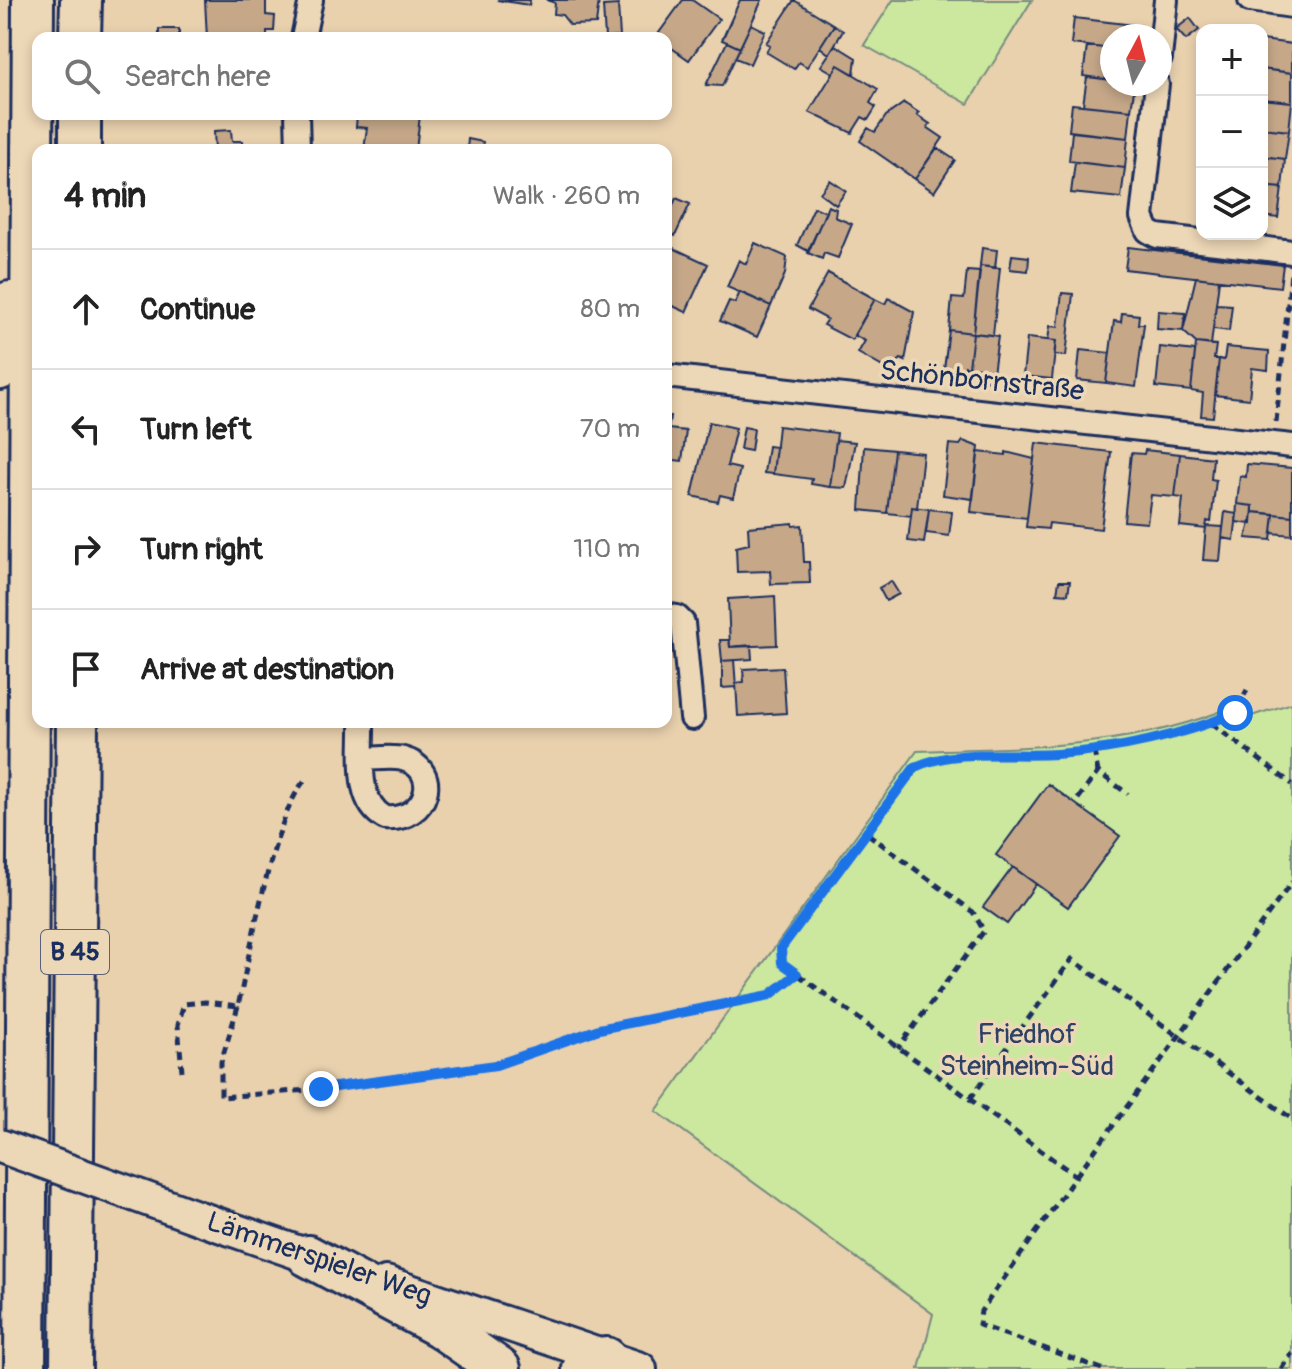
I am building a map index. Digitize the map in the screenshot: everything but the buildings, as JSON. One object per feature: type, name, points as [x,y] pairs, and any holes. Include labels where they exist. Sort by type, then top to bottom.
[{"type":"highway","name":"B 45","points":[[33,0],[33,32]]},
{"type":"highway","points":[[80,32],[81,0]]},
{"type":"highway","name":"B 45","points":[[25,1369],[32,120]]},
{"type":"highway","points":[[80,120],[80,144]]},
{"type":"highway","points":[[0,369],[8,325],[18,209],[32,132]]},
{"type":"highway","name":"B 45","points":[[71,1369],[77,728]]},
{"type":"highway","points":[[0,748],[7,968],[27,1057]]},
{"type":"highway","points":[[74,1182],[88,1369]]},
{"type":"highway","points":[[308,1256],[440,1327],[500,1369]]},
{"type":"street","points":[[304,32],[311,0]]},
{"type":"street","points":[[1164,24],[1166,0]]},
{"type":"street","points":[[1250,0],[1292,6]]},
{"type":"street","points":[[1156,96],[1142,217],[1148,231],[1157,236],[1292,252]]},
{"type":"street","points":[[297,120],[298,144]]},
{"type":"street","name":"Schönbornstraße","points":[[672,377],[1283,445]]},
{"type":"street","points":[[672,616],[683,623],[692,718]]},
{"type":"street","points":[[362,728],[363,759]]},
{"type":"street","name":"Lämmerspieler Weg","points":[[0,1146],[611,1366]]},
{"type":"path","points":[[1283,445],[1292,260]]},
{"type":"path","points":[[1076,1176],[782,963],[781,948],[868,834],[907,775],[927,762],[1094,751],[1151,742],[1235,713],[1247,690]]},
{"type":"path","points":[[1211,723],[1292,784]]},
{"type":"path","points":[[1094,751],[1098,772],[1128,794]]},
{"type":"path","points":[[1078,799],[1098,772]]},
{"type":"path","points":[[308,777],[284,814],[238,1006],[221,1062],[221,1097],[321,1089],[496,1065],[599,1029],[770,995],[797,974]]},
{"type":"path","points":[[868,834],[973,912],[984,931],[898,1048]]},
{"type":"path","points":[[1102,1369],[979,1325],[981,1311],[1292,882]]},
{"type":"path","points":[[970,1099],[1072,959],[1292,1119]]},
{"type":"path","points":[[182,1071],[178,1025],[184,1004],[205,1002],[238,1006]]},
{"type":"path","points":[[1281,1369],[1292,1353]]},
{"type":"green space","points":[[893,0],[1032,0],[968,104],[864,45]]},
{"type":"green space","name":"Friedhof Steinheim-Süd","points":[[1292,703],[1292,1369],[919,1369],[933,1314],[656,1111],[917,751],[1077,743],[1155,731],[1232,707],[1239,720]]},
{"type":"route","points":[[321,1089],[496,1065],[599,1029],[770,995],[797,974],[782,963],[781,948],[915,767],[944,759],[1053,755],[1151,742],[1235,713]]}]
